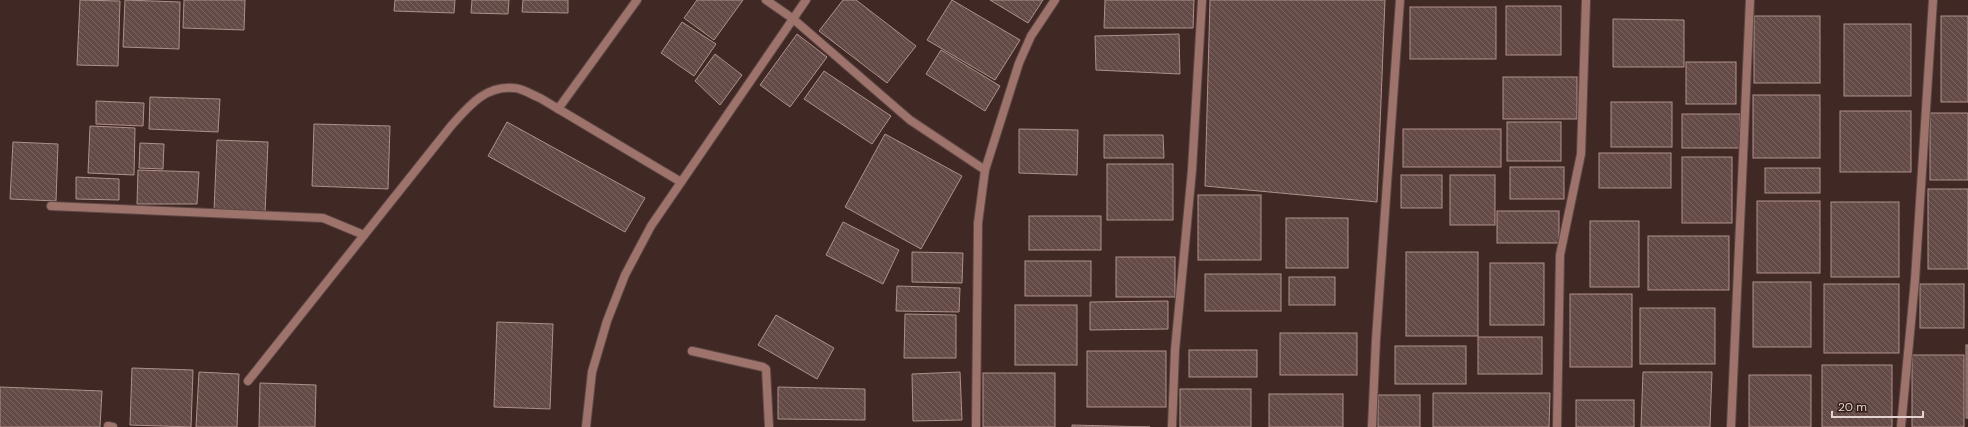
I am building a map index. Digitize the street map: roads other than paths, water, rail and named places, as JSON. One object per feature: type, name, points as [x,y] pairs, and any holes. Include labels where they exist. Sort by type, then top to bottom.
[{"type":"street","points":[[558,109],[637,0]]},
{"type":"street","points":[[766,0],[792,18],[910,120],[985,170]]},
{"type":"street","points":[[586,427],[592,372],[607,321],[625,275],[647,233],[792,18],[806,0]]},
{"type":"street","points":[[976,427],[978,222],[985,170],[1019,63],[1031,36],[1055,0]]},
{"type":"street","points":[[1172,427],[1175,350],[1192,170],[1202,0]]},
{"type":"street","points":[[1372,427],[1376,339],[1400,0]]},
{"type":"street","points":[[1557,427],[1560,255],[1581,154],[1586,0]]},
{"type":"street","points":[[1731,427],[1750,0]]},
{"type":"street","points":[[1902,427],[1915,280],[1933,0]]},
{"type":"street","points":[[248,381],[451,126],[476,99],[496,88],[515,88],[540,98],[681,182]]},
{"type":"street","points":[[50,206],[323,218],[364,235]]},
{"type":"street","points":[[692,352],[763,367],[766,369],[769,427]]}]
